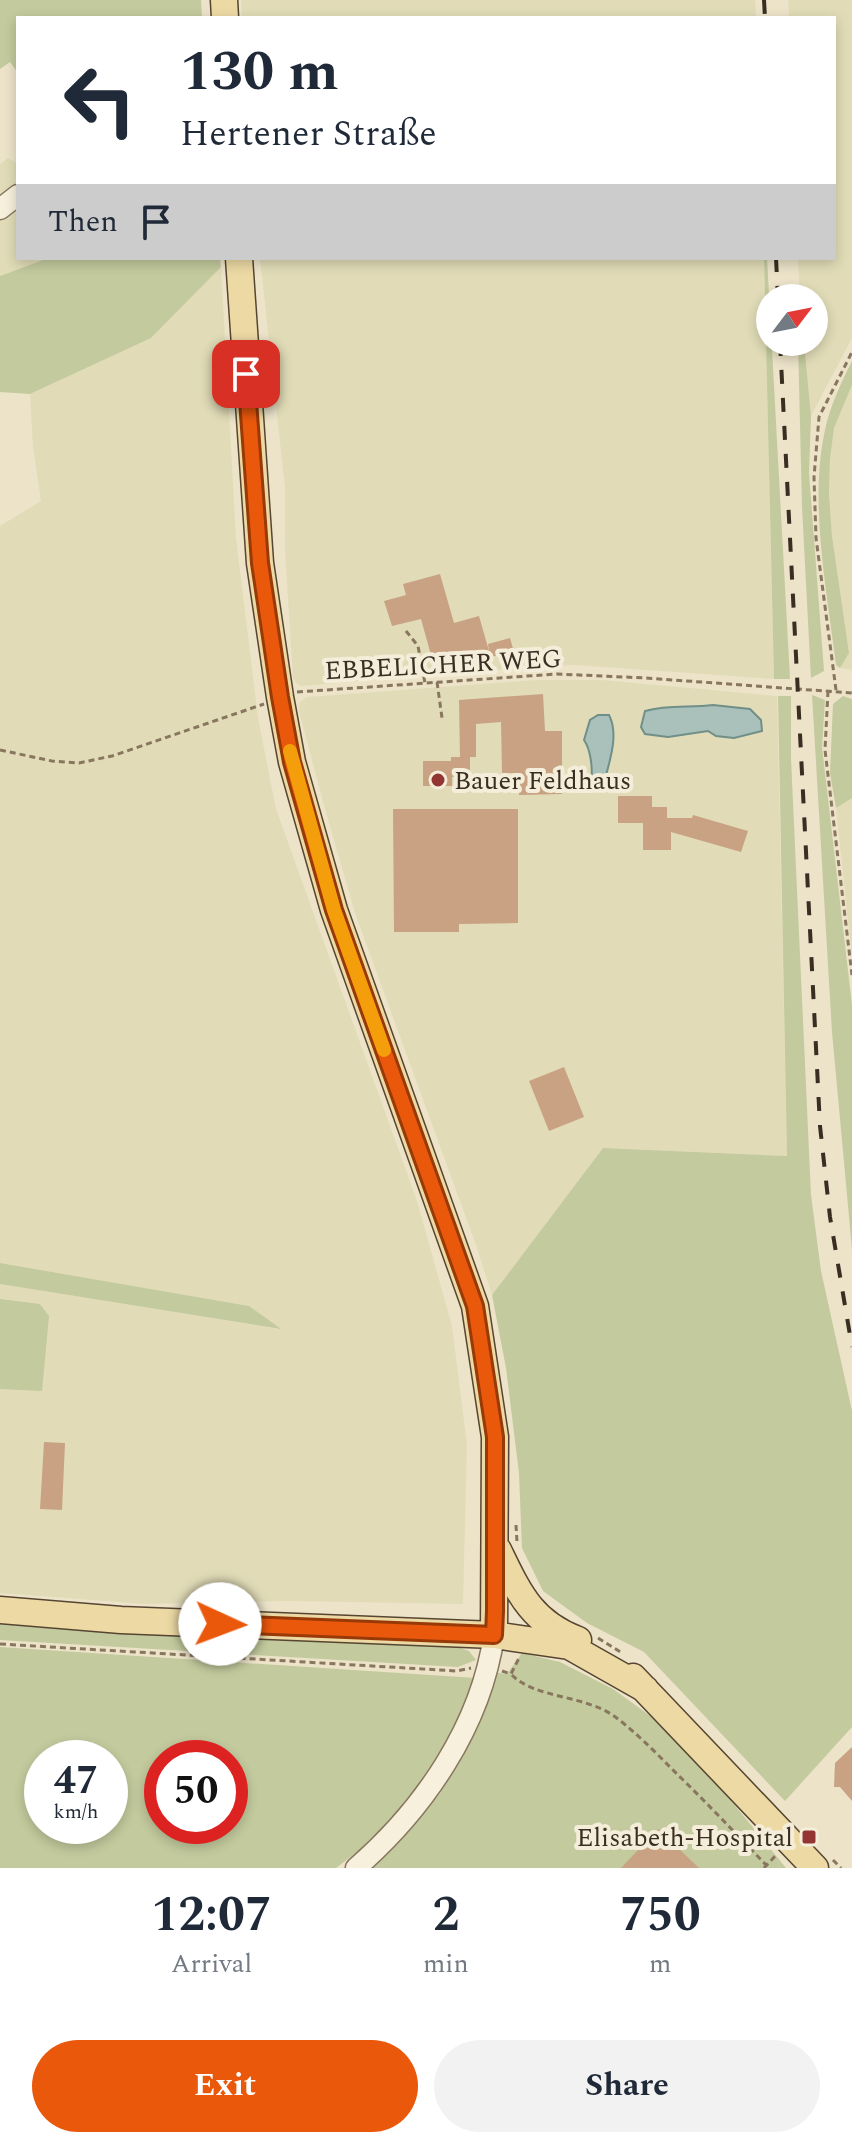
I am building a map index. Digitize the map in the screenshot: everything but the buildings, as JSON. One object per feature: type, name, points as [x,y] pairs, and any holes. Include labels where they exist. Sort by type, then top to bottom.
[{"type":"main road","points":[[239,260],[260,563],[292,762],[334,910],[475,1306],[495,1437],[506,1547],[494,1635]]},
{"type":"main road","points":[[506,1547],[531,1611],[559,1632],[590,1644],[620,1662],[815,1868]]},
{"type":"main road","points":[[0,1610],[121,1620],[494,1635],[569,1646],[645,1689]]},
{"type":"street","points":[[0,209],[16,197]]},
{"type":"street","points":[[361,1867],[423,1799],[458,1741],[490,1669],[494,1635]]},
{"type":"path","points":[[836,691],[816,538],[814,477],[819,417],[852,352]]},
{"type":"path","points":[[406,631],[418,646],[425,683]]},
{"type":"path","name":"EBBELICHER WEG","points":[[0,750],[52,761],[79,763],[142,747],[303,691],[437,682],[557,674],[852,693]]},
{"type":"path","points":[[437,682],[442,718]]},
{"type":"path","points":[[828,691],[825,750],[852,975]]},
{"type":"path","points":[[506,1547],[516,1520]]},
{"type":"path","points":[[511,1674],[517,1666],[522,1639]]},
{"type":"path","points":[[0,1644],[457,1671],[474,1668],[511,1674],[532,1689],[592,1704],[614,1717],[650,1748],[766,1867]]},
{"type":"shaded area","points":[[241,0],[755,0],[756,16],[242,16]]},
{"type":"shaded area","points":[[788,0],[852,0],[852,338],[811,416],[805,356],[828,356],[828,284],[799,284],[798,260],[836,260],[836,16],[789,16]]},
{"type":"shaded area","points":[[8,158],[16,163],[16,260],[43,260],[0,276],[0,164]]},
{"type":"shaded area","points":[[260,260],[764,260],[765,284],[756,284],[756,356],[766,356],[774,679],[575,665],[302,686],[293,678],[285,550],[285,488]]},
{"type":"shaded area","points":[[221,267],[236,538],[258,718],[276,809],[417,1201],[452,1326],[467,1445],[463,1604],[289,1601],[145,1604],[0,1593],[0,1284],[279,1329],[249,1306],[0,1263],[0,526],[41,501],[33,447],[30,394],[151,338]]},
{"type":"shaded area","points":[[852,385],[852,670],[840,668],[849,653],[829,494],[834,427]]},
{"type":"shaded area","points":[[536,680],[602,680],[777,696],[787,1156],[603,1148],[492,1295],[355,913],[299,711],[300,702],[307,697]]},
{"type":"shaded area","points":[[852,798],[852,957],[836,808]]},
{"type":"green space","points":[[0,0],[201,0],[202,16],[16,16],[16,70],[10,62],[0,69]]},
{"type":"green space","points":[[43,260],[220,260],[221,267],[151,338],[30,394],[0,392],[0,276]]},
{"type":"green space","points":[[764,260],[767,260],[768,284],[765,284]]},
{"type":"green space","points":[[766,356],[772,356],[790,679],[774,679]]},
{"type":"green space","points":[[798,356],[805,356],[811,416],[809,473],[824,671],[811,678]]},
{"type":"green space","points":[[852,361],[852,385],[834,428],[830,459],[832,536],[849,653],[840,668],[836,665],[824,577],[819,487],[827,421]]},
{"type":"green space","points":[[812,695],[825,700],[822,747],[852,1005],[852,1249],[832,1032]]},
{"type":"green space","points":[[778,696],[791,696],[791,759],[811,1195],[821,1271],[852,1411],[852,1727],[785,1801],[644,1652],[587,1623],[543,1591],[522,1548],[519,1473],[506,1368],[492,1295],[603,1148],[787,1156]]},
{"type":"green space","points":[[843,696],[852,699],[852,798],[836,808],[830,773],[833,704]]},
{"type":"green space","points":[[0,1263],[249,1306],[281,1329],[0,1284]]},
{"type":"green space","points":[[0,1299],[40,1304],[49,1316],[42,1391],[0,1389]]},
{"type":"green space","points":[[0,1621],[455,1646],[469,1651],[476,1660],[458,1667],[0,1640]]},
{"type":"green space","points":[[0,1647],[476,1678],[450,1735],[418,1790],[380,1831],[336,1868],[0,1868]]},
{"type":"green space","points":[[522,1653],[560,1662],[613,1689],[656,1720],[706,1770],[786,1868],[370,1868],[440,1793],[492,1672],[507,1674]]},
{"type":"water","points":[[713,705],[750,709],[761,720],[762,731],[734,738],[716,736],[708,731],[668,737],[645,734],[641,727],[645,711]]},
{"type":"water","points":[[598,715],[609,715],[613,732],[610,760],[603,787],[599,790],[591,782],[591,760],[584,740],[590,720]]},
{"type":"railway","points":[[764,0],[765,16]]},
{"type":"railway","points":[[776,260],[777,284]]},
{"type":"railway","points":[[781,356],[820,1126],[830,1217],[852,1347]]},
{"type":"slow traffic","points":[[290,751],[334,910],[384,1050]]},
{"type":"place","name":"Bauer Feldhaus","points":[[438,780]]},
{"type":"place","name":"Elisabeth-Hospital","points":[[809,1837]]},
{"type":"route","points":[[220,1624],[494,1635],[495,1611],[495,1437],[475,1306],[334,910],[292,762],[260,563],[246,374]]}]
